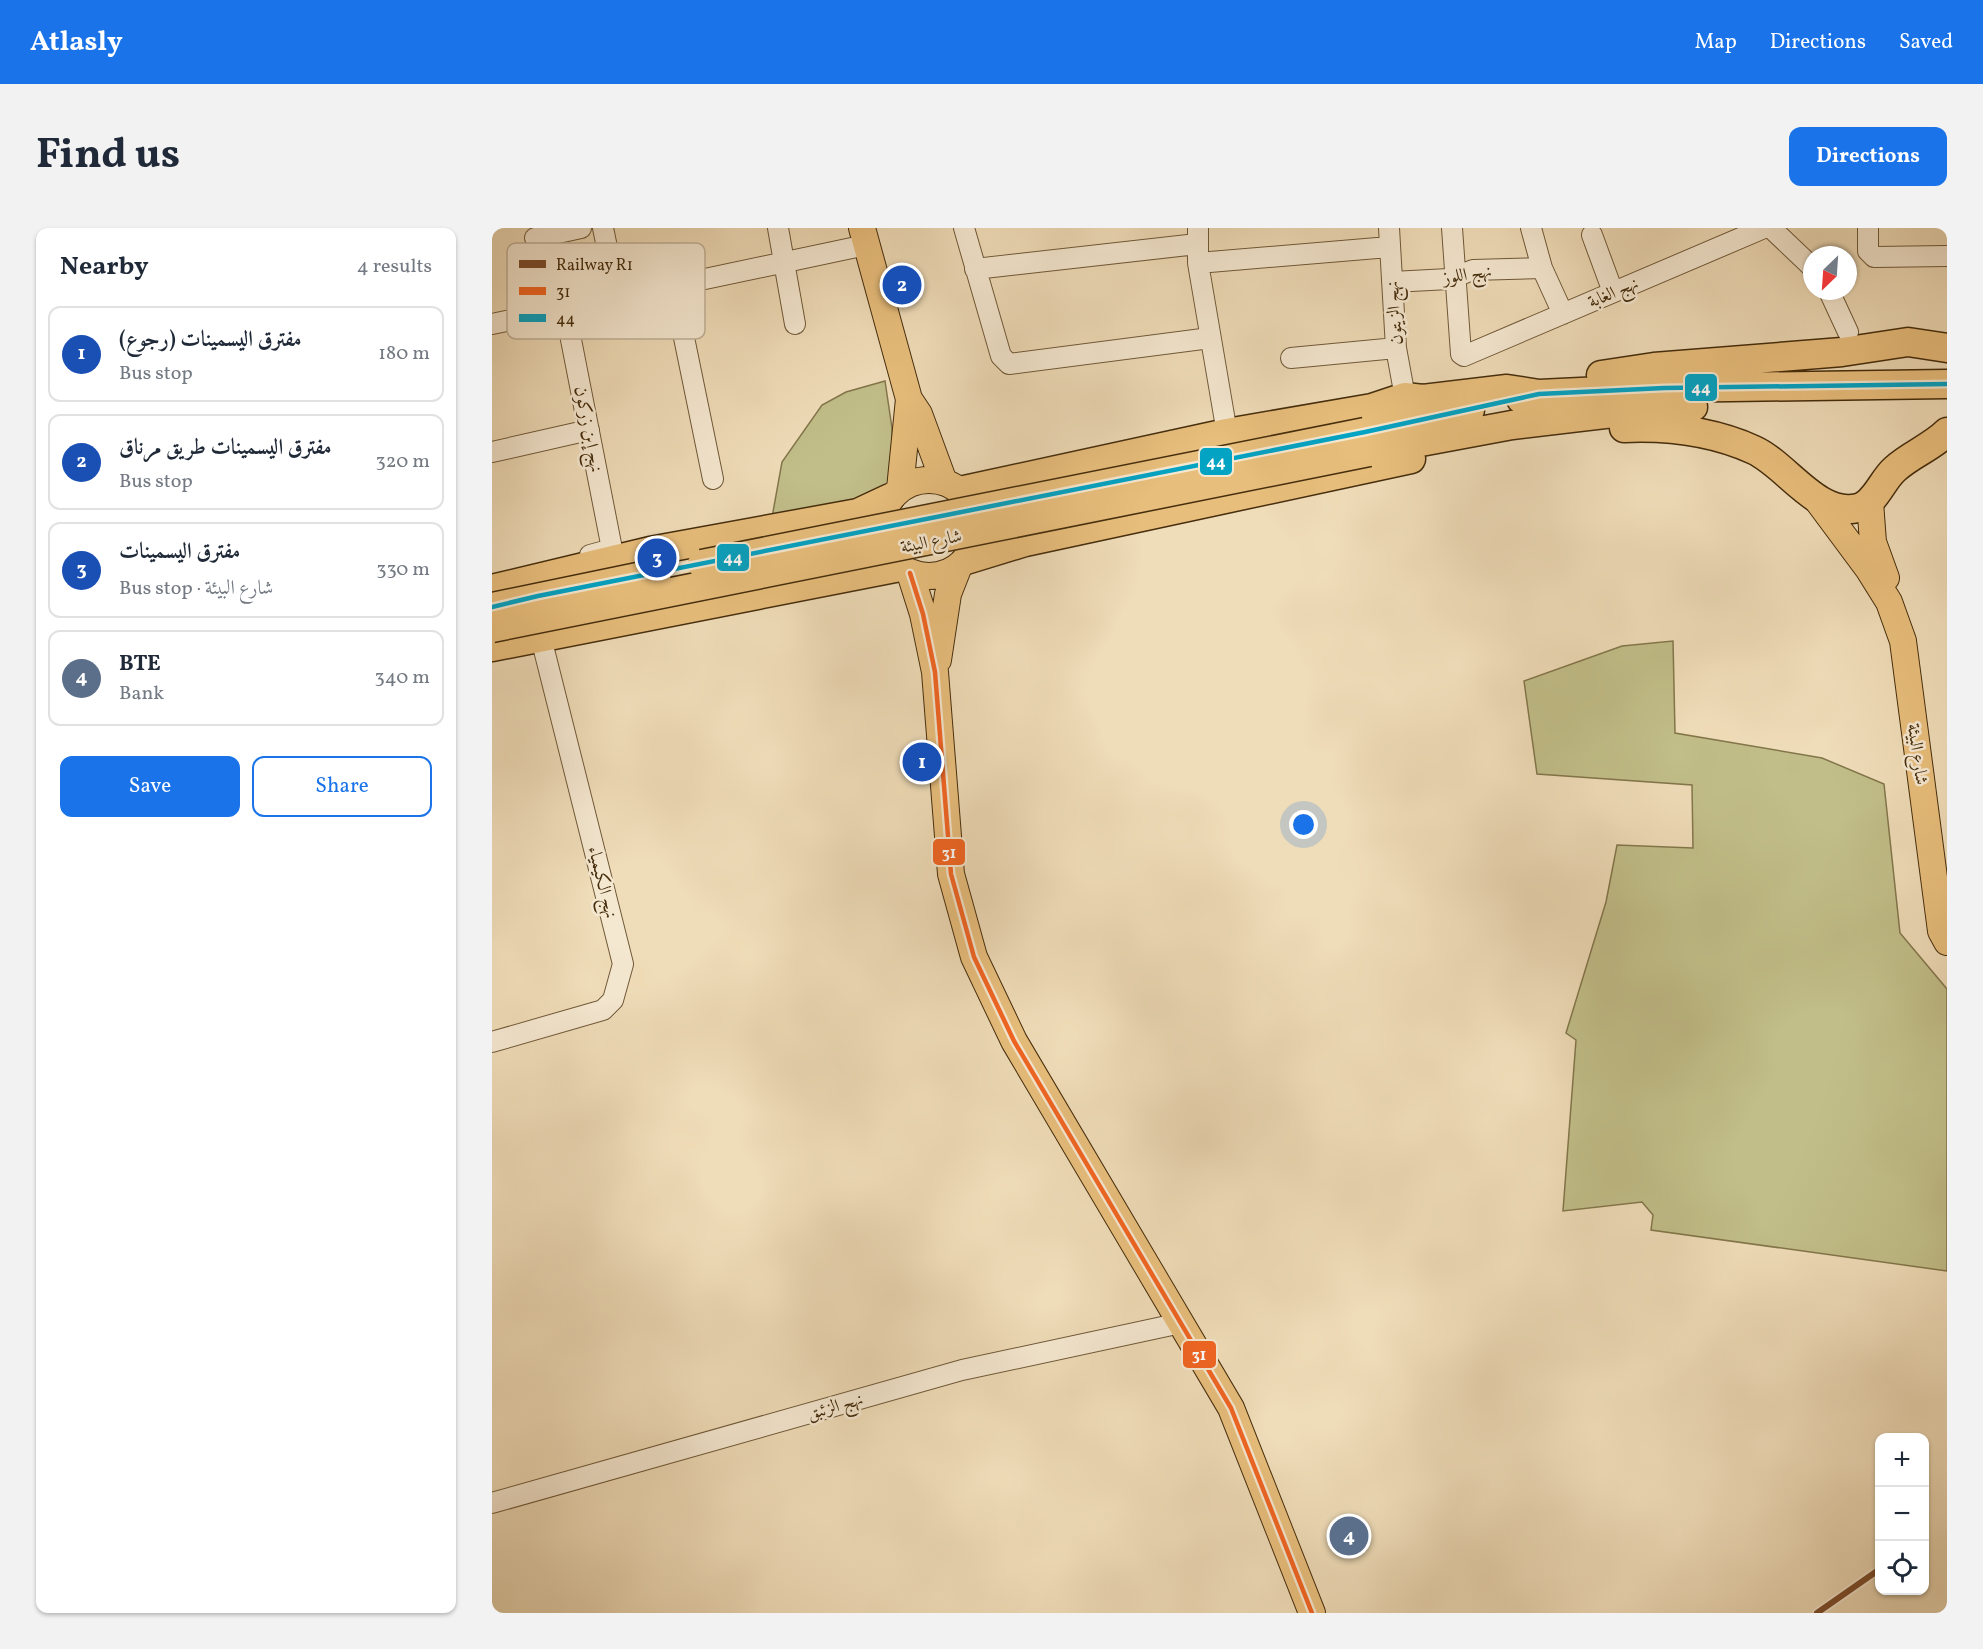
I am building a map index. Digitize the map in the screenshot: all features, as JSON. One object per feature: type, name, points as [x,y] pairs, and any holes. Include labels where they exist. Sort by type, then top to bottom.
[{"type":"highway","points":[[1575,392],[1584,384],[1605,373],[1625,370],[1842,352],[1908,342],[1947,348]]},
{"type":"highway","points":[[492,608],[538,596],[1367,442],[1504,427],[1668,397],[1947,384]]},
{"type":"highway","points":[[952,486],[1227,433],[1372,408],[1405,397],[1423,399],[1507,389],[1539,394]]},
{"type":"highway","name":"شارع البيئة","points":[[492,628],[1367,442],[1539,394],[1575,392],[1668,397]]},
{"type":"highway","points":[[1668,397],[1947,403]]},
{"type":"highway","points":[[963,563],[1025,542],[1471,446],[1504,427],[1550,435],[1649,427],[1682,428],[1716,436],[1764,455],[1780,466],[1817,500],[1849,509],[1859,508],[1870,502],[1880,485],[1894,469],[1947,432]]},
{"type":"highway","points":[[492,589],[650,551],[858,513],[895,494]]},
{"type":"highway","points":[[492,647],[905,570]]},
{"type":"main road","points":[[864,236],[909,399],[919,414],[952,486],[970,502],[976,516],[978,532],[974,547],[963,563],[948,594],[935,672]]},
{"type":"main road","points":[[909,399],[895,494],[883,512],[880,527],[882,542],[889,556],[905,570],[923,614],[935,672],[951,874],[974,957],[1014,1041],[1231,1408],[1312,1613]]},
{"type":"main road","points":[[895,494],[921,481],[952,486]]},
{"type":"main road","points":[[1817,500],[1850,541],[1889,602]]},
{"type":"main road","points":[[1870,502],[1874,542],[1888,584],[1889,602]]},
{"type":"main road","points":[[905,570],[935,576],[963,563]]},
{"type":"main road","name":"شارع البيئة","points":[[1889,602],[1903,641],[1941,931],[1947,942]]},
{"type":"street","points":[[535,238],[581,228]]},
{"type":"street","points":[[603,228],[606,243]]},
{"type":"street","points":[[778,228],[786,262],[795,324]]},
{"type":"street","points":[[964,228],[1001,356],[1009,364],[1210,338]]},
{"type":"street","points":[[1452,228],[1454,278]]},
{"type":"street","points":[[1531,228],[1542,268],[1563,314]]},
{"type":"street","name":"نهج الغابة","points":[[1454,278],[1462,355],[1764,228]]},
{"type":"street","points":[[1772,228],[1803,258]]},
{"type":"street","points":[[1868,228],[1869,250],[1874,257],[1947,256]]},
{"type":"street","points":[[1596,230],[1613,292]]},
{"type":"street","points":[[705,278],[786,262],[864,236]]},
{"type":"street","points":[[975,269],[1198,245],[1389,238]]},
{"type":"street","name":"نهج الزيتون","points":[[1389,238],[1396,348],[1405,397]]},
{"type":"street","points":[[1198,245],[1210,338],[1227,433]]},
{"type":"street","name":"نهج اللوز","points":[[1392,282],[1454,278],[1473,270],[1542,268]]},
{"type":"street","points":[[1833,300],[1848,332]]},
{"type":"street","points":[[492,324],[507,321]]},
{"type":"street","name":"نهج إبن زركون","points":[[492,578],[612,549],[570,339]]},
{"type":"street","points":[[684,339],[713,479]]},
{"type":"street","points":[[1291,358],[1396,348]]},
{"type":"street","points":[[492,452],[589,430]]},
{"type":"street","name":"نهج الكيمياء","points":[[492,1042],[603,1010],[613,1000],[623,964],[541,638]]},
{"type":"street","name":"نهج الزئبق","points":[[492,1503],[962,1370],[1181,1323]]},
{"type":"shaded area","points":[[885,381],[892,428],[893,479],[881,500],[769,534],[782,462],[822,405],[846,392]]},
{"type":"shaded area","points":[[1673,641],[1675,733],[1822,758],[1884,784],[1900,933],[1947,989],[1947,1271],[1651,1230],[1653,1215],[1642,1202],[1563,1211],[1576,1040],[1566,1033],[1606,902],[1617,845],[1693,848],[1692,785],[1537,774],[1524,681],[1622,646]]},
{"type":"rail line","name":"R1","points":[[1817,1613],[1875,1572]]},
{"type":"transit line","name":"44","points":[[492,607],[1365,432],[1539,394],[1664,388],[1947,384]]},
{"type":"transit line","name":"31","points":[[910,573],[923,614],[935,672],[951,874],[974,957],[1014,1041],[1231,1408],[1312,1613]]},
{"type":"place","name":"مفترق اليسمينات طريق مرناق","points":[[902,285]]},
{"type":"place","name":"مفترق اليسمينات","points":[[657,558]]},
{"type":"place","name":"مفترق اليسمينات (رجوع)","points":[[922,762]]},
{"type":"place","name":"BTE","points":[[1349,1536]]}]
